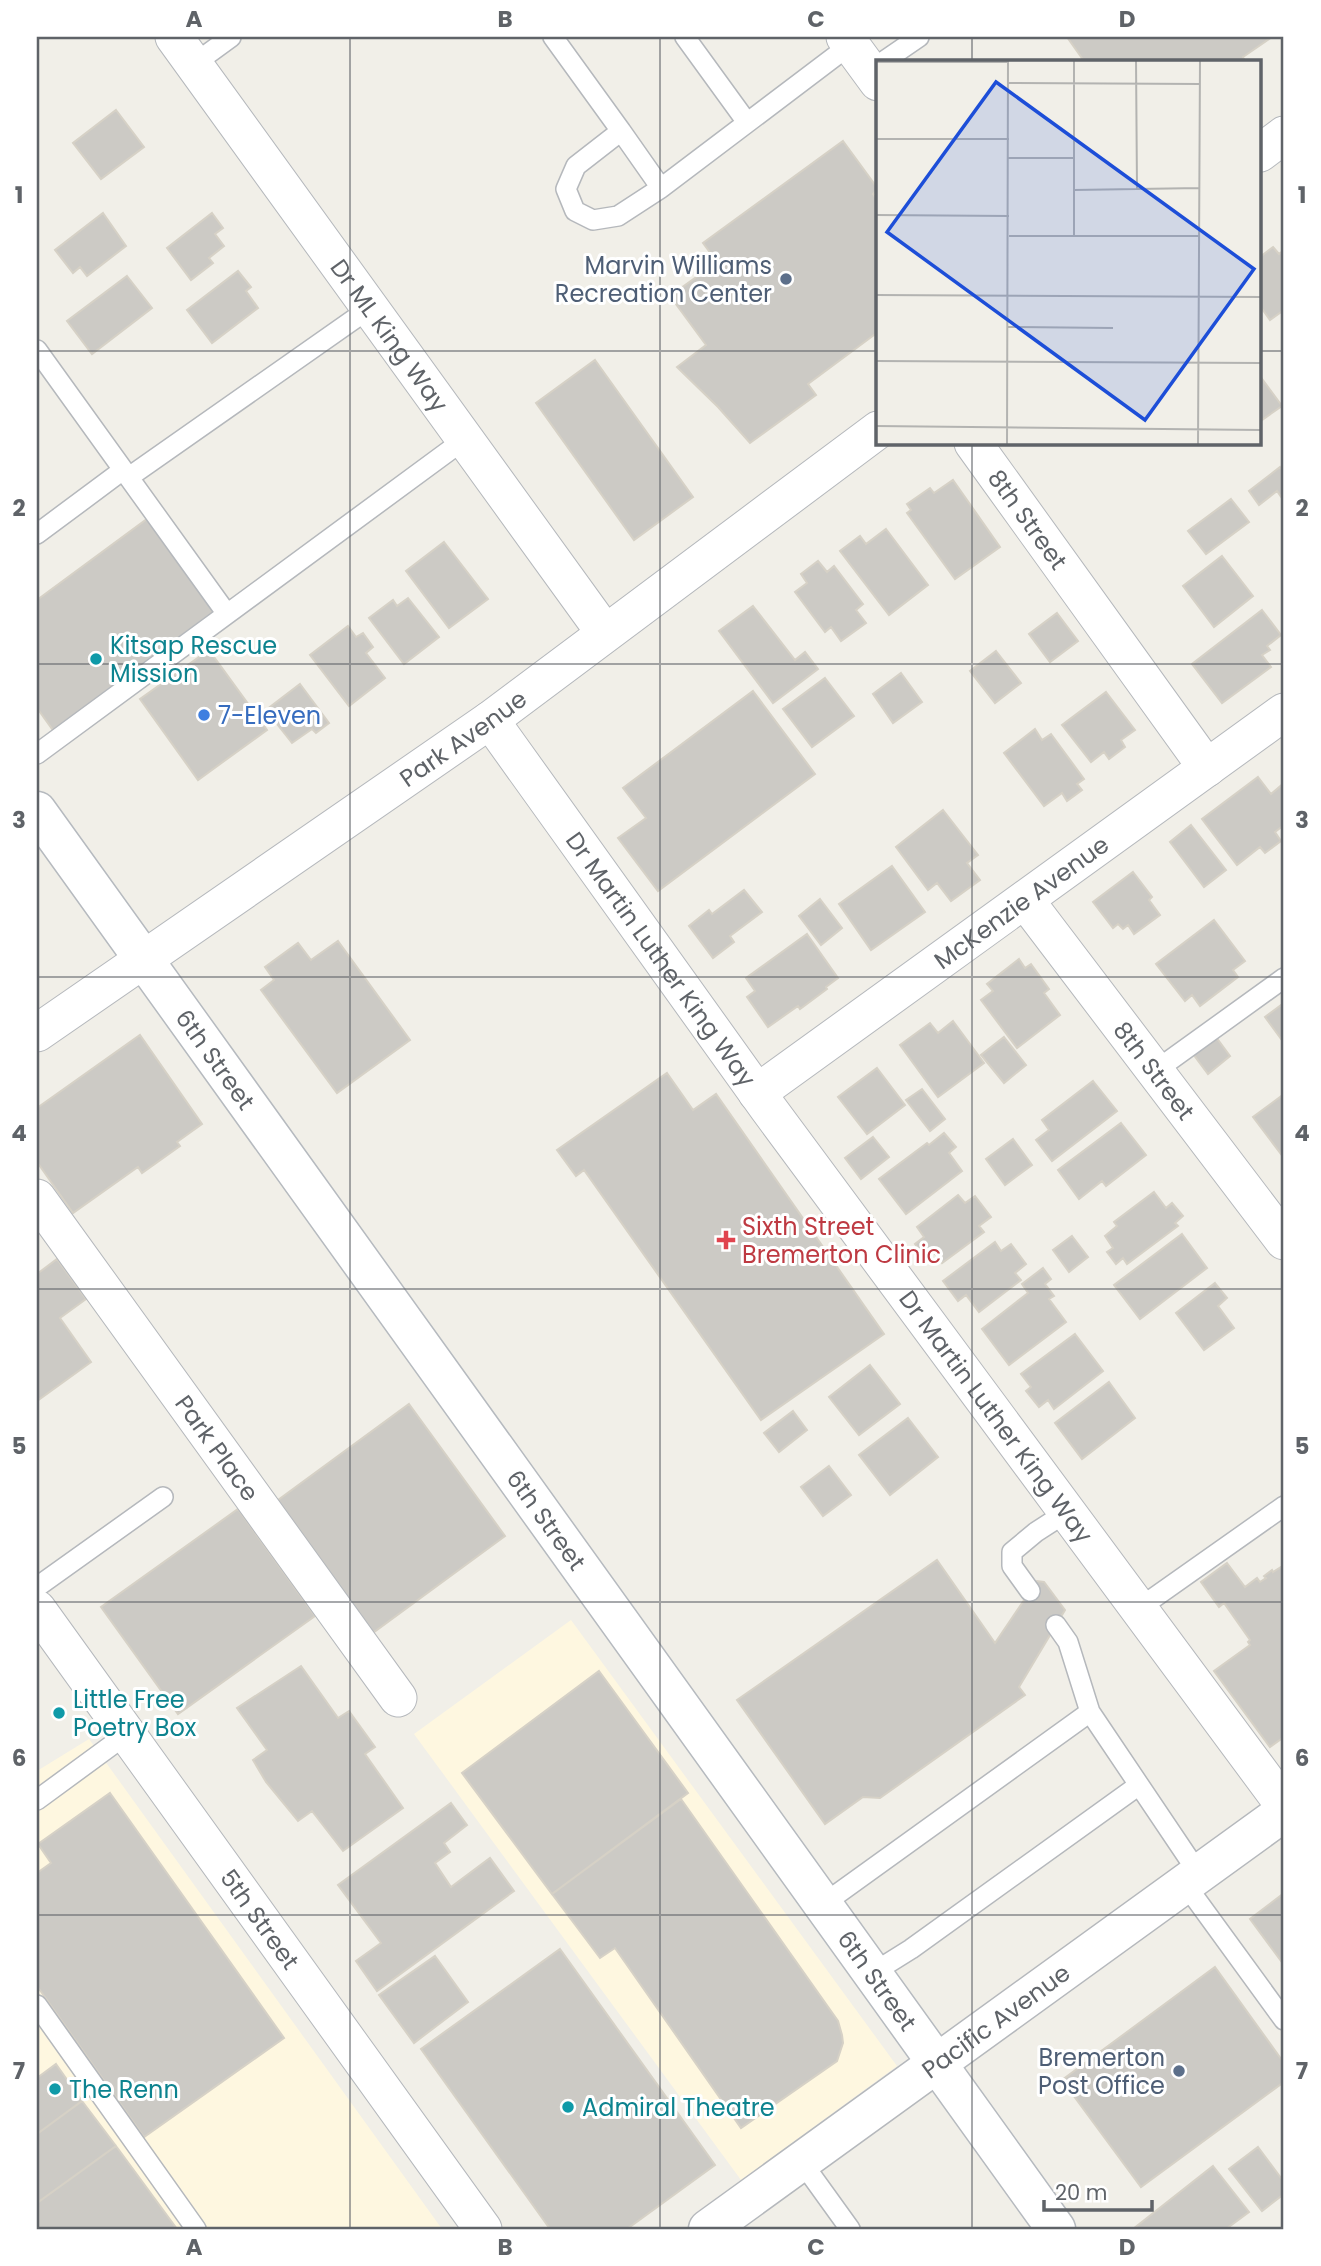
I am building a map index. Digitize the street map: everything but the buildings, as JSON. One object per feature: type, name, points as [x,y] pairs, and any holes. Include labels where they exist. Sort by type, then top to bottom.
[{"type":"main road","name":"6th Street","points":[[37,811],[1056,2229]]},
{"type":"main road","name":"Pacific Avenue","points":[[708,2229],[1284,1812]]},
{"type":"street","name":"Dr ML King Way","points":[[184,50],[605,633]]},
{"type":"street","points":[[1262,152],[1284,135]]},
{"type":"street","name":"Park Avenue","points":[[37,1033],[490,720],[876,431]]},
{"type":"street","name":"8th Street","points":[[975,444],[1207,768]]},
{"type":"street","name":"McKenzie Avenue","points":[[757,1093],[1284,712]]},
{"type":"street","name":"Dr Martin Luther King Way","points":[[490,720],[757,1093],[1284,1805]]},
{"type":"street","name":"8th Street","points":[[1025,900],[1284,1241]]},
{"type":"street","name":"Park Place","points":[[37,1198],[398,1698]]},
{"type":"street","name":"5th Street","points":[[37,1609],[483,2229]]},
{"type":"lane","points":[[184,50],[232,37]]},
{"type":"lane","points":[[553,37],[661,188]]},
{"type":"lane","points":[[685,37],[746,121]]},
{"type":"lane","points":[[621,131],[576,166],[566,189],[575,211],[593,220],[618,216],[661,188],[746,121],[919,37]]},
{"type":"lane","points":[[37,534],[370,308]]},
{"type":"lane","points":[[37,350],[227,614]]},
{"type":"lane","points":[[37,754],[465,439]]},
{"type":"lane","points":[[1155,1071],[1284,978]]},
{"type":"lane","points":[[37,1587],[163,1497]]},
{"type":"lane","points":[[1138,1609],[1284,1506]]},
{"type":"lane","points":[[1030,1591],[1012,1566],[1012,1552],[1067,1512]]},
{"type":"lane","points":[[1056,1625],[1068,1642],[1090,1712],[1139,1785],[1192,1879],[1284,2020]]},
{"type":"lane","points":[[822,1905],[1090,1712]]},
{"type":"lane","points":[[37,1800],[127,1734]]},
{"type":"lane","points":[[871,1974],[911,1949],[1139,1785]]},
{"type":"lane","points":[[37,2005],[195,2229]]},
{"type":"lane","points":[[800,2161],[850,2229]]},
{"type":"shaded area","points":[[571,1620],[897,2066],[741,2180],[414,1734]]},
{"type":"shaded area","points":[[89,1739],[442,2229],[37,2229],[37,1771]]},
{"type":"place","name":"Marvin Williams Recreation Center","points":[[786,279]]},
{"type":"place","name":"Kitsap Rescue Mission","points":[[96,659]]},
{"type":"place","name":"7-Eleven","points":[[204,715]]},
{"type":"place","name":"Sixth Street Bremerton Clinic","points":[[726,1240]]},
{"type":"place","name":"Little Free Poetry Box","points":[[59,1713]]},
{"type":"place","name":"Bremerton Post Office","points":[[1179,2071]]},
{"type":"place","name":"The Renn","points":[[55,2089]]},
{"type":"place","name":"Admiral Theatre","points":[[568,2107]]}]
